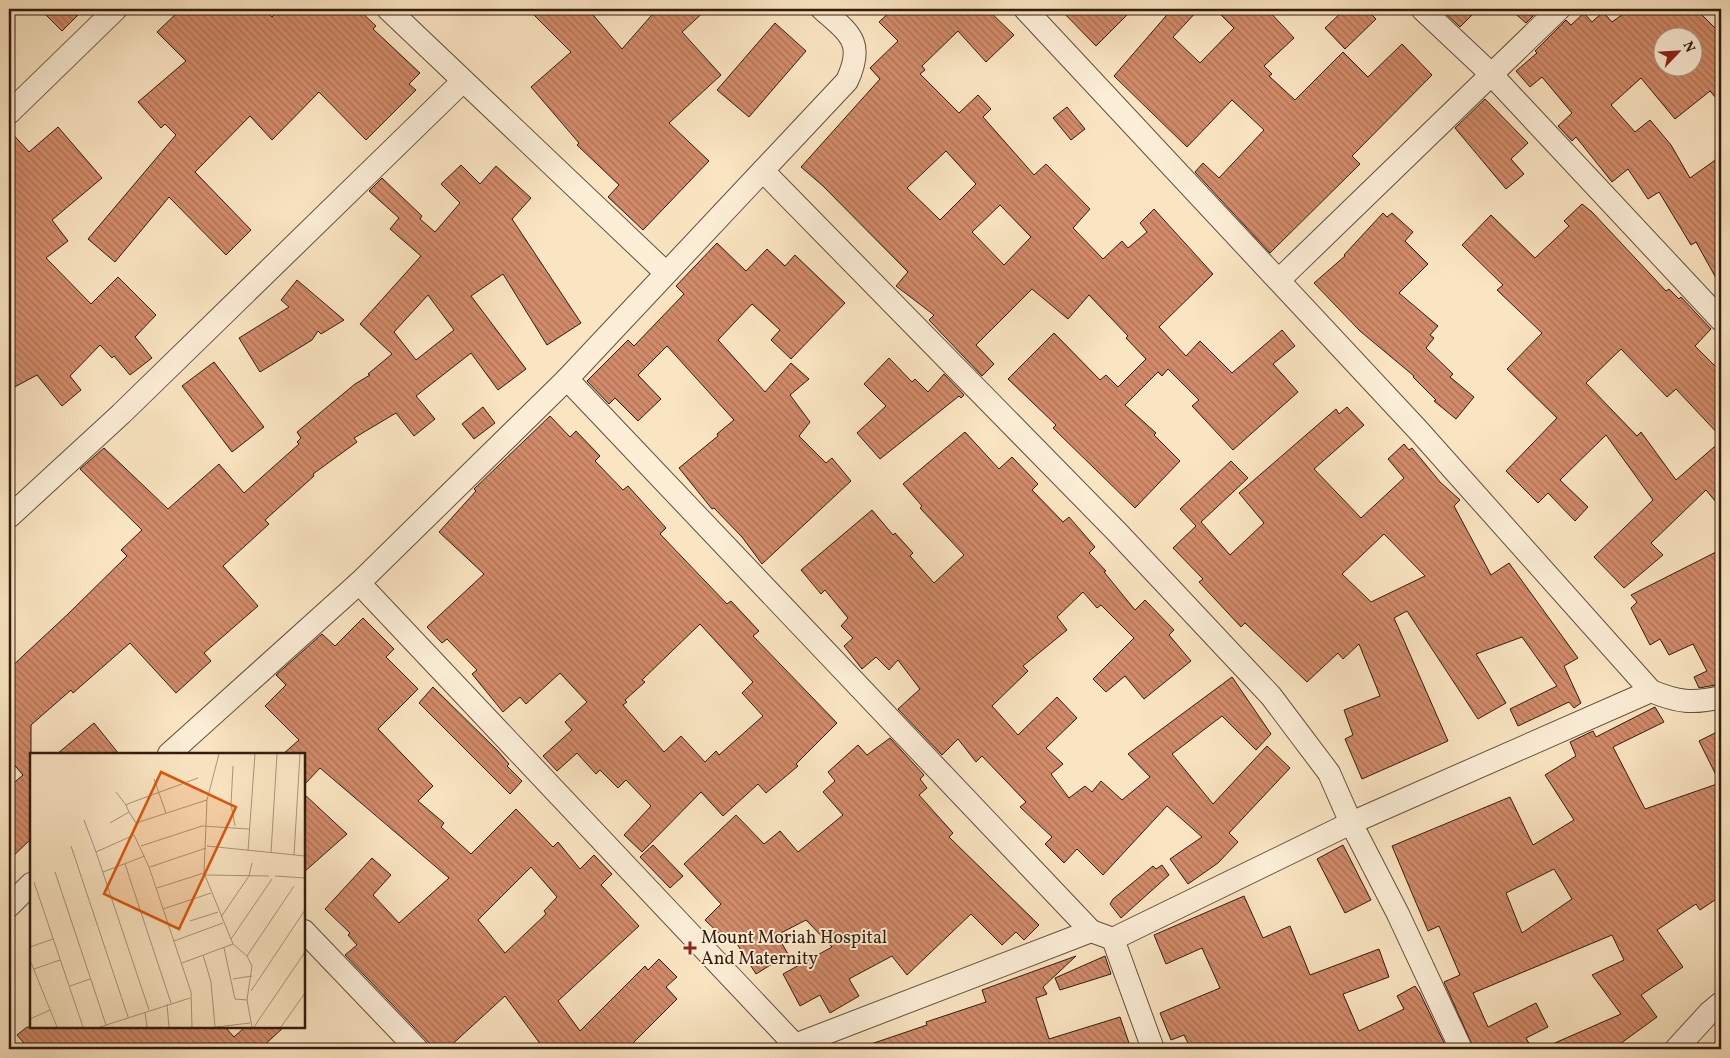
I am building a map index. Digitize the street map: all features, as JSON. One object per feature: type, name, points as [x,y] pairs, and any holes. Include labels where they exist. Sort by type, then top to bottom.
[{"type":"street","points":[[9,113],[116,9]]},
{"type":"street","points":[[388,9],[666,273]]},
{"type":"street","points":[[170,753],[359,583],[567,379],[847,81],[855,64],[856,54],[848,32],[822,9]]},
{"type":"street","points":[[1026,9],[1418,430],[1651,691],[1675,702],[1704,701],[1721,697]]},
{"type":"street","points":[[1422,9],[1490,74],[1721,320]]},
{"type":"street","points":[[1280,280],[1559,9]]},
{"type":"street","points":[[9,517],[121,414],[463,81]]},
{"type":"street","points":[[763,171],[1118,533],[1271,696],[1329,773],[1351,823],[1398,914],[1461,1049]]},
{"type":"street","points":[[567,379],[1092,931],[1113,940],[1153,1049]]},
{"type":"street","points":[[359,583],[793,1047],[1092,931]]},
{"type":"street","points":[[1113,940],[1351,823],[1651,691]]},
{"type":"street","points":[[9,906],[30,885]]},
{"type":"street","points":[[305,932],[417,1049]]},
{"type":"street","points":[[1676,1049],[1709,1013],[1721,1003]]},
{"type":"building","points":[[40,9],[84,9],[62,31]]},
{"type":"building","points":[[181,9],[263,9],[272,17],[280,9],[358,9],[376,26],[373,29],[420,73],[409,84],[416,90],[366,140],[319,92],[272,140],[250,116],[195,172],[251,230],[226,255],[169,197],[115,262],[88,239],[176,135],[165,124],[161,128],[138,102],[186,61],[157,32]]},
{"type":"building","points":[[528,9],[588,9],[622,49],[657,9],[707,9],[682,32],[721,75],[669,123],[709,161],[643,230],[608,197],[619,185],[577,145],[579,143],[531,87],[571,52]]},
{"type":"building","points":[[893,9],[987,9],[1014,35],[986,62],[958,31],[922,66],[925,70],[920,74],[959,113],[978,95],[991,109],[983,117],[1034,175],[1046,164],[1090,209],[1073,228],[1103,259],[1122,241],[1128,248],[1147,232],[1140,223],[1154,209],[1213,274],[1159,327],[1186,356],[1200,341],[1232,373],[1282,330],[1295,346],[1273,364],[1298,392],[1233,450],[1192,406],[1199,400],[1168,369],[1162,376],[1158,372],[1125,405],[1156,433],[1154,435],[1180,461],[1135,508],[1053,428],[1056,425],[1008,379],[1054,333],[1100,380],[1106,375],[1118,387],[1146,359],[1126,338],[1128,336],[1089,295],[1068,319],[1032,289],[976,345],[994,364],[982,376],[929,320],[934,315],[896,286],[908,272],[823,186],[801,167],[880,79],[870,68],[898,41],[879,22]],"holes":[[[946,151],[976,184],[940,220],[907,188]],[[1000,205],[1031,237],[1004,265],[972,232]]]},
{"type":"building","points":[[1060,9],[1133,9],[1096,46]]},
{"type":"building","points":[[1172,9],[1199,9],[1173,37],[1200,63],[1234,28],[1215,9],[1267,9],[1294,38],[1264,66],[1272,74],[1269,76],[1295,100],[1343,52],[1368,77],[1402,44],[1432,75],[1352,156],[1360,164],[1270,253],[1195,172],[1203,163],[1219,178],[1264,130],[1232,100],[1187,147],[1114,76]]},
{"type":"building","points":[[1345,9],[1366,9],[1376,19],[1345,49],[1325,28]]},
{"type":"building","points":[[1441,9],[1478,9],[1460,27]]},
{"type":"building","points":[[1510,9],[1540,9],[1526,23]]},
{"type":"building","points":[[1630,9],[1696,9],[1721,34],[1721,104],[1710,91],[1675,119],[1641,78],[1611,105],[1635,132],[1650,120],[1671,145],[1690,178],[1721,156],[1721,287],[1696,242],[1691,245],[1659,192],[1648,199],[1628,169],[1612,182],[1576,137],[1572,141],[1558,126],[1572,113],[1542,77],[1530,87],[1516,71],[1537,53],[1535,51],[1566,20],[1571,25],[1584,13],[1592,22],[1603,12],[1612,22]]},
{"type":"building","points":[[775,23],[806,51],[749,117],[717,90]]},
{"type":"building","points":[[1485,99],[1528,143],[1511,159],[1524,174],[1506,189],[1455,128]]},
{"type":"building","points":[[1067,107],[1085,129],[1071,140],[1053,118]]},
{"type":"building","points":[[58,127],[102,178],[52,220],[68,241],[46,258],[91,304],[118,277],[156,315],[135,337],[152,358],[130,375],[114,356],[112,358],[100,345],[70,376],[81,390],[62,406],[37,375],[9,390],[9,130],[29,152]]},
{"type":"building","points":[[461,165],[480,184],[496,166],[531,198],[512,219],[581,323],[547,345],[503,274],[471,296],[526,369],[498,390],[471,353],[416,396],[435,419],[414,436],[396,413],[354,438],[357,442],[313,474],[314,476],[265,520],[269,524],[223,566],[258,606],[204,653],[211,661],[176,693],[130,643],[73,693],[71,690],[31,725],[30,840],[9,860],[9,787],[23,775],[9,759],[9,669],[127,556],[121,550],[142,530],[80,469],[104,448],[168,509],[219,464],[244,493],[299,444],[297,442],[301,438],[297,432],[355,384],[370,375],[368,374],[392,354],[360,324],[421,256],[390,229],[399,218],[369,191],[382,178],[422,216],[420,219],[435,232],[460,203],[441,184]],"holes":[[[428,295],[454,330],[416,360],[394,332]]]},
{"type":"building","points":[[1582,204],[1592,212],[1666,291],[1669,289],[1679,299],[1681,297],[1711,329],[1695,346],[1721,372],[1721,437],[1676,389],[1667,397],[1621,349],[1586,383],[1637,436],[1641,432],[1676,480],[1721,441],[1721,508],[1706,490],[1651,543],[1663,555],[1624,588],[1594,557],[1653,500],[1606,435],[1560,480],[1588,507],[1575,521],[1548,493],[1538,503],[1506,471],[1557,418],[1507,369],[1542,333],[1497,290],[1503,285],[1462,245],[1491,215],[1535,258],[1569,226],[1564,221]]},
{"type":"building","points":[[1383,213],[1387,217],[1392,213],[1413,232],[1405,241],[1428,264],[1399,293],[1438,326],[1430,335],[1434,338],[1426,348],[1453,374],[1450,377],[1474,397],[1456,419],[1434,401],[1436,400],[1414,376],[1360,331],[1314,283],[1345,256]]},
{"type":"building","points":[[717,243],[746,271],[767,249],[785,266],[795,255],[845,303],[791,359],[771,340],[780,330],[752,304],[718,340],[765,392],[791,363],[809,379],[790,395],[810,422],[799,436],[826,463],[832,458],[851,481],[762,564],[742,537],[714,508],[712,509],[679,468],[718,436],[717,434],[734,420],[667,346],[638,375],[661,399],[638,421],[615,398],[609,404],[587,381],[628,340],[634,346],[684,294],[676,286]]},
{"type":"building","points":[[297,280],[344,320],[321,334],[318,331],[312,340],[260,372],[239,338],[289,307],[281,300]]},
{"type":"building","points":[[889,358],[912,382],[915,379],[928,392],[944,374],[964,395],[961,398],[959,396],[880,459],[857,433],[886,406],[864,384]]},
{"type":"building","points":[[214,362],[264,427],[232,452],[182,386]]},
{"type":"building","points":[[483,407],[495,423],[474,439],[462,424]]},
{"type":"building","points":[[1347,407],[1364,425],[1314,469],[1361,518],[1404,478],[1388,459],[1404,444],[1409,450],[1412,448],[1440,482],[1460,500],[1454,506],[1491,575],[1509,563],[1578,658],[1564,666],[1581,703],[1574,708],[1569,702],[1518,726],[1510,709],[1557,686],[1522,637],[1476,654],[1506,703],[1478,719],[1407,611],[1394,618],[1448,741],[1362,779],[1345,739],[1353,735],[1344,710],[1380,696],[1359,644],[1343,659],[1338,653],[1307,682],[1245,623],[1241,627],[1199,582],[1203,579],[1173,548],[1196,526],[1180,509],[1231,461],[1248,478],[1201,522],[1230,555],[1264,523],[1239,493],[1336,409],[1339,414]],"holes":[[[1384,534],[1425,576],[1371,602],[1342,574]]]},
{"type":"building","points":[[550,416],[570,437],[576,431],[600,456],[595,461],[623,490],[628,486],[666,528],[660,534],[727,604],[731,601],[759,631],[753,636],[837,723],[796,764],[798,766],[766,793],[758,784],[723,816],[701,792],[642,852],[624,835],[651,806],[626,780],[618,788],[600,770],[596,774],[577,753],[557,771],[543,756],[572,730],[565,722],[587,702],[560,673],[526,704],[520,697],[503,712],[472,674],[477,670],[447,639],[442,643],[427,627],[484,574],[439,532],[476,491],[474,489]],"holes":[[[700,624],[753,682],[742,693],[763,716],[719,755],[716,751],[705,762],[681,736],[664,752],[623,705],[627,702],[625,700],[645,682],[642,680]]]},
{"type":"building","points":[[965,432],[999,469],[1012,457],[1038,484],[1032,490],[1063,522],[1069,517],[1095,547],[1089,553],[1106,571],[1104,572],[1135,610],[1145,600],[1174,630],[1169,635],[1191,661],[1144,699],[1125,676],[1106,692],[1093,679],[1134,638],[1101,605],[1097,608],[1083,592],[1057,617],[1067,630],[1023,666],[1028,671],[992,706],[1018,735],[1057,697],[1077,718],[1046,748],[1063,764],[1051,774],[1069,798],[1085,786],[1092,792],[1101,781],[1122,800],[1150,777],[1128,754],[1232,677],[1271,734],[1256,750],[1222,716],[1172,754],[1213,804],[1267,746],[1290,768],[1229,833],[1238,842],[1218,863],[1188,884],[1170,859],[1202,837],[1167,806],[1103,875],[1077,849],[1064,863],[1045,844],[1052,837],[1020,807],[1026,802],[982,756],[976,762],[958,739],[942,755],[898,709],[920,689],[898,660],[889,670],[876,657],[862,669],[844,646],[853,638],[841,626],[848,618],[825,590],[821,594],[801,570],[872,510],[893,535],[895,533],[913,553],[910,556],[934,583],[964,555],[920,508],[922,506],[903,484]]},
{"type":"building","points":[[1716,552],[1721,563],[1721,684],[1699,688],[1694,677],[1707,671],[1693,644],[1669,655],[1660,639],[1650,645],[1631,608],[1637,602],[1631,595]]},
{"type":"building","points":[[363,618],[394,649],[386,657],[418,689],[378,729],[433,786],[418,801],[444,823],[441,827],[471,854],[516,809],[553,847],[558,842],[580,869],[594,855],[612,874],[601,885],[639,926],[558,1001],[580,1031],[645,966],[648,970],[659,959],[677,977],[666,987],[677,999],[627,1049],[544,1049],[505,996],[447,1049],[435,1049],[345,955],[357,945],[348,935],[350,933],[325,909],[372,858],[391,875],[373,895],[399,923],[449,878],[320,768],[305,784],[305,753],[284,753],[299,740],[265,706],[286,685],[276,675],[322,634],[335,646]],"holes":[[[531,867],[557,897],[544,911],[546,914],[505,953],[478,920]]]},
{"type":"building","points":[[433,687],[498,751],[509,764],[507,766],[522,781],[510,794],[419,703]]},
{"type":"building","points":[[1655,707],[1664,722],[1613,747],[1645,809],[1720,783],[1699,741],[1721,730],[1721,896],[1700,910],[1696,904],[1657,930],[1683,967],[1641,995],[1657,1017],[1613,1049],[1541,1049],[1621,1014],[1592,975],[1624,960],[1612,935],[1473,993],[1488,1027],[1536,1003],[1548,1027],[1526,1038],[1532,1049],[1474,1049],[1444,982],[1460,975],[1439,926],[1428,931],[1392,846],[1510,797],[1533,845],[1574,820],[1545,775],[1576,756],[1570,742],[1593,731],[1596,737]],"holes":[[[1554,869],[1572,899],[1522,933],[1506,893]]]},
{"type":"building","points":[[94,723],[118,753],[58,753]]},
{"type":"building","points":[[890,738],[924,775],[920,779],[927,788],[919,795],[953,833],[949,837],[1039,925],[1024,940],[1016,932],[1002,945],[971,914],[907,975],[892,956],[849,979],[859,996],[830,1013],[820,995],[800,1006],[783,974],[832,947],[806,920],[777,935],[788,954],[756,974],[732,936],[727,941],[705,920],[721,904],[684,864],[736,815],[764,844],[780,831],[798,852],[843,815],[823,792],[835,781],[828,772],[858,745],[867,755]]},
{"type":"building","points":[[305,795],[347,834],[305,871]]},
{"type":"building","points":[[653,845],[683,876],[670,888],[640,857]]},
{"type":"building","points":[[1343,845],[1371,900],[1345,913],[1317,859]]},
{"type":"building","points":[[1162,865],[1169,875],[1121,918],[1110,904],[1113,899],[1153,866],[1156,869]]},
{"type":"building","points":[[1244,896],[1263,938],[1290,926],[1310,975],[1379,949],[1389,977],[1343,994],[1359,1031],[1404,1009],[1397,996],[1415,986],[1447,1049],[1191,1049],[1184,1035],[1171,1040],[1160,1013],[1220,988],[1202,948],[1166,964],[1154,935]]},
{"type":"building","points":[[1076,956],[1043,987],[1047,994],[1036,998],[1049,1039],[1120,1017],[1131,1049],[865,1049],[865,1046],[927,1025],[926,1022],[986,1002],[982,990]]},
{"type":"building","points":[[1105,956],[1111,974],[1060,990],[1055,978]]},
{"type":"building","points":[[27,1027],[226,1028],[234,1037],[244,1028],[283,1028],[260,1049],[29,1049],[17,1035]]},
{"type":"place","name":"Mount Moriah Hospital And Maternity","points":[[690,948]]}]
